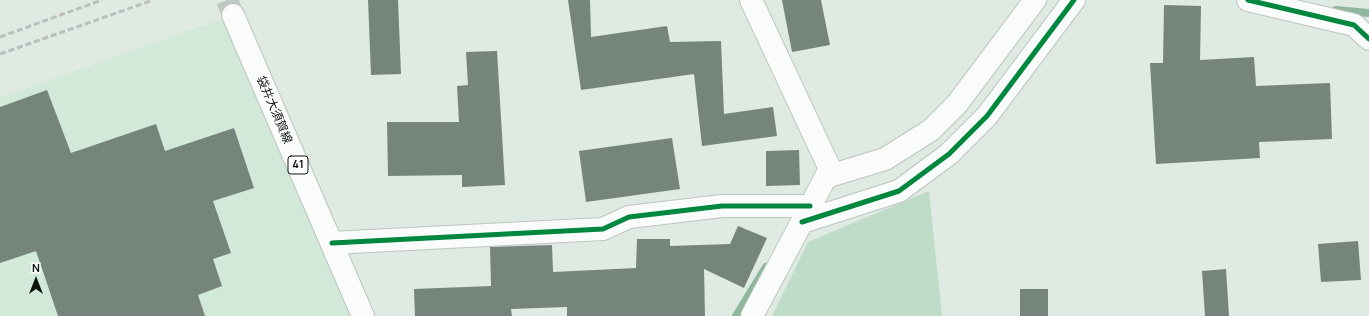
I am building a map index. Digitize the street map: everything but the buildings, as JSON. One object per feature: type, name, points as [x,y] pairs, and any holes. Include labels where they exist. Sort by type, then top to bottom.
[{"type":"street","points":[[751,0],[830,169],[752,316]]},
{"type":"street","points":[[826,177],[885,159],[931,130],[957,104],[1036,0]]},
{"type":"street","points":[[332,243],[603,229],[629,217],[722,206],[806,214],[899,191],[949,154],[987,116],[1074,0]]},
{"type":"street","points":[[1248,0],[1354,25],[1369,39]]},
{"type":"street","name":"袋井大須賀線","points":[[233,15],[363,316]]},
{"type":"shaded area","points":[[233,15],[359,316],[0,316],[0,98]]},
{"type":"shaded area","points":[[929,191],[942,316],[772,316],[808,242]]},
{"type":"waterway","points":[[1336,10],[1369,13]]},
{"type":"waterway","points":[[736,316],[766,267]]},
{"type":"tunnel","points":[[227,0],[233,15]]},
{"type":"railway","points":[[0,37],[102,0]]},
{"type":"railway","points":[[0,54],[153,0]]},
{"type":"cycle path","points":[[802,222],[899,191],[949,154],[987,116],[1074,0]]},
{"type":"cycle path","points":[[1248,0],[1354,25],[1369,39]]},
{"type":"cycle path","points":[[332,243],[603,229],[629,217],[722,206],[810,206]]}]
